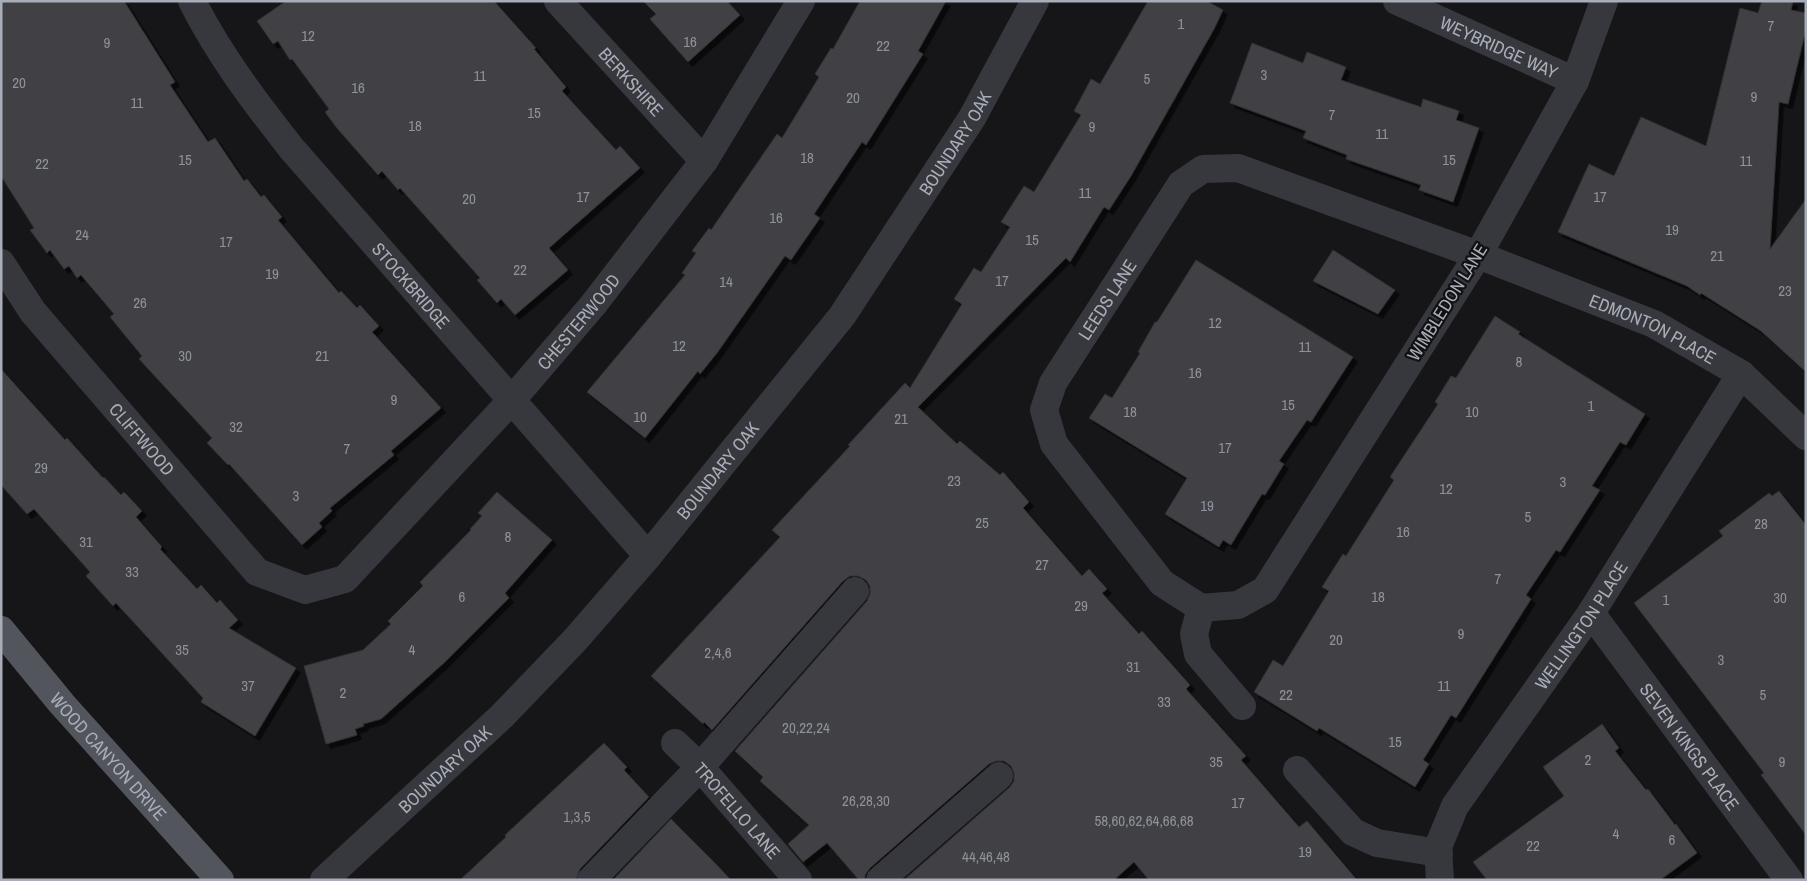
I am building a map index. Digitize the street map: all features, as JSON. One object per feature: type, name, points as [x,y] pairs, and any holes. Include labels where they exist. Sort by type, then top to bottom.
[{"type":"main road","name":"WOOD CANYON DRIVE","points":[[1,630],[62,704],[220,880]]},
{"type":"street","name":"STOCKBRIDGE","points":[[192,1],[205,28],[243,87],[292,149],[648,556]]},
{"type":"street","name":"BERKSHIRE","points":[[558,1],[704,161]]},
{"type":"street","name":"CHESTERWOOD","points":[[305,590],[345,579],[510,400],[593,305],[704,161],[801,1]]},
{"type":"street","name":"BOUNDARY OAK","points":[[324,880],[502,716],[575,640],[648,556],[842,316],[972,118],[1035,1]]},
{"type":"street","name":"WEYBRIDGE WAY","points":[[1397,1],[1575,81]]},
{"type":"street","name":"WIMBLEDON LANE","points":[[1201,608],[1238,605],[1265,590],[1478,255],[1575,81],[1604,1]]},
{"type":"street","name":"LEEDS LANE","points":[[1201,608],[1162,583],[1054,444],[1044,410],[1053,383],[1181,184],[1203,170],[1238,168],[1478,255]]},
{"type":"street","name":"EDMONTON PLACE","points":[[1478,255],[1654,324],[1741,374],[1806,436]]},
{"type":"street","name":"CLIFFWOOD","points":[[1,263],[33,312],[257,572],[305,590]]},
{"type":"street","name":"WELLINGTON PLACE","points":[[1440,880],[1438,847],[1455,806],[1591,613],[1741,374]]},
{"type":"street","points":[[591,880],[700,767],[855,591]]},
{"type":"street","points":[[1201,608],[1194,634],[1198,654],[1242,706]]},
{"type":"street","name":"SEVEN KINGS PLACE","points":[[1591,613],[1788,880]]},
{"type":"street","name":"TROFELLO LANE","points":[[675,743],[700,767],[798,880]]},
{"type":"street","points":[[1297,770],[1353,832],[1377,843],[1439,853]]},
{"type":"street","points":[[880,880],[999,776]]},
{"type":"building","points":[[1,1],[124,1],[175,82],[170,85],[208,142],[215,138],[244,181],[247,179],[261,197],[264,195],[282,217],[278,220],[339,293],[341,291],[357,308],[360,305],[379,326],[372,332],[441,408],[391,451],[394,455],[330,508],[332,511],[319,523],[322,527],[302,545],[229,464],[207,443],[212,438],[139,359],[142,356],[110,317],[114,314],[81,275],[77,278],[69,266],[64,269],[50,250],[47,253],[30,230],[34,228],[1,176]]},
{"type":"building","points":[[286,1],[494,1],[536,48],[534,49],[566,87],[562,91],[616,150],[620,146],[640,168],[549,248],[568,270],[515,315],[501,299],[497,303],[477,280],[480,278],[400,188],[398,190],[382,171],[378,175],[336,127],[325,112],[329,109],[292,59],[290,60],[278,41],[273,44],[257,21]]},
{"type":"building","points":[[643,1],[727,1],[740,15],[688,62],[650,19],[656,14]]},
{"type":"building","points":[[860,1],[946,1],[918,51],[923,54],[866,145],[862,142],[814,214],[820,218],[791,260],[785,256],[717,353],[700,374],[698,371],[645,438],[587,392],[685,275],[682,273],[696,253],[692,251],[709,228],[711,230],[777,134],[782,138],[819,77],[815,74],[831,48],[833,49]]},
{"type":"building","points":[[1148,1],[1207,1],[1223,10],[1131,176],[1109,210],[1104,207],[1070,262],[1066,258],[918,407],[957,444],[960,441],[1000,475],[1003,472],[1029,502],[1023,508],[1082,576],[1089,569],[1107,589],[1102,593],[1139,634],[1142,631],[1190,685],[1186,689],[1246,756],[1241,760],[1299,827],[1307,821],[1357,880],[1149,880],[1134,862],[1114,880],[904,880],[1010,787],[1014,781],[1014,773],[1011,766],[1004,761],[996,761],[989,764],[870,868],[865,875],[865,880],[859,880],[827,843],[803,862],[788,844],[809,825],[760,781],[763,777],[735,751],[867,601],[870,594],[870,586],[866,580],[858,576],[850,576],[843,581],[712,730],[651,676],[780,537],[772,530],[850,446],[848,445],[905,383],[910,388],[962,304],[954,299],[974,268],[981,272],[1010,227],[1001,222],[1024,186],[1034,192],[1081,115],[1074,111],[1091,79],[1100,84]]},
{"type":"building","points":[[1762,1],[1793,1],[1791,10],[1806,13],[1806,29],[1788,104],[1779,102],[1770,249],[1806,199],[1806,372],[1761,331],[1701,293],[1700,295],[1687,286],[1558,232],[1589,164],[1614,176],[1641,117],[1706,146],[1740,8],[1758,13]]},
{"type":"building","points":[[1252,43],[1303,63],[1307,52],[1346,67],[1341,80],[1421,107],[1423,99],[1459,111],[1456,120],[1479,128],[1453,202],[1419,190],[1421,185],[1346,159],[1347,155],[1303,138],[1306,131],[1230,103]]},
{"type":"building","points":[[1333,250],[1395,290],[1378,314],[1313,281]]},
{"type":"building","points":[[1196,260],[1353,357],[1311,422],[1307,420],[1279,461],[1284,464],[1265,495],[1262,494],[1231,545],[1223,540],[1219,547],[1165,514],[1187,478],[1089,418],[1105,394],[1112,398],[1140,353],[1138,352],[1155,322],[1157,322]]},
{"type":"building","points":[[1495,316],[1520,332],[1518,334],[1645,414],[1626,445],[1620,442],[1592,486],[1600,490],[1560,552],[1556,550],[1526,595],[1531,599],[1456,718],[1451,715],[1423,760],[1429,764],[1415,787],[1319,728],[1317,731],[1254,692],[1273,660],[1283,666],[1329,591],[1322,587],[1343,554],[1346,556],[1394,480],[1390,477],[1438,404],[1435,402],[1451,376],[1456,378]]},
{"type":"building","points":[[1,369],[65,440],[67,438],[103,478],[121,495],[124,492],[142,511],[136,517],[162,547],[160,549],[197,589],[201,585],[217,603],[220,600],[238,620],[229,628],[296,668],[255,736],[201,702],[203,698],[116,603],[113,606],[86,576],[90,572],[34,509],[27,514],[1,485]]},
{"type":"building","points":[[1779,491],[1806,525],[1806,835],[1761,775],[1764,773],[1634,603],[1723,536],[1719,531],[1769,493],[1772,496]]},
{"type":"building","points":[[497,492],[552,540],[505,593],[509,598],[445,662],[381,719],[363,724],[364,726],[355,729],[357,735],[326,744],[304,666],[363,650],[391,624],[388,621],[423,586],[420,582],[471,530],[482,516],[478,513]]},
{"type":"building","points":[[1602,724],[1619,748],[1615,751],[1646,790],[1648,789],[1697,853],[1660,880],[1487,880],[1473,862],[1564,796],[1543,767]]},
{"type":"building","points":[[604,743],[627,767],[624,770],[649,797],[580,869],[576,880],[460,880],[506,837],[505,835]]},
{"type":"building","points":[[671,819],[714,862],[731,880],[613,880]]}]
